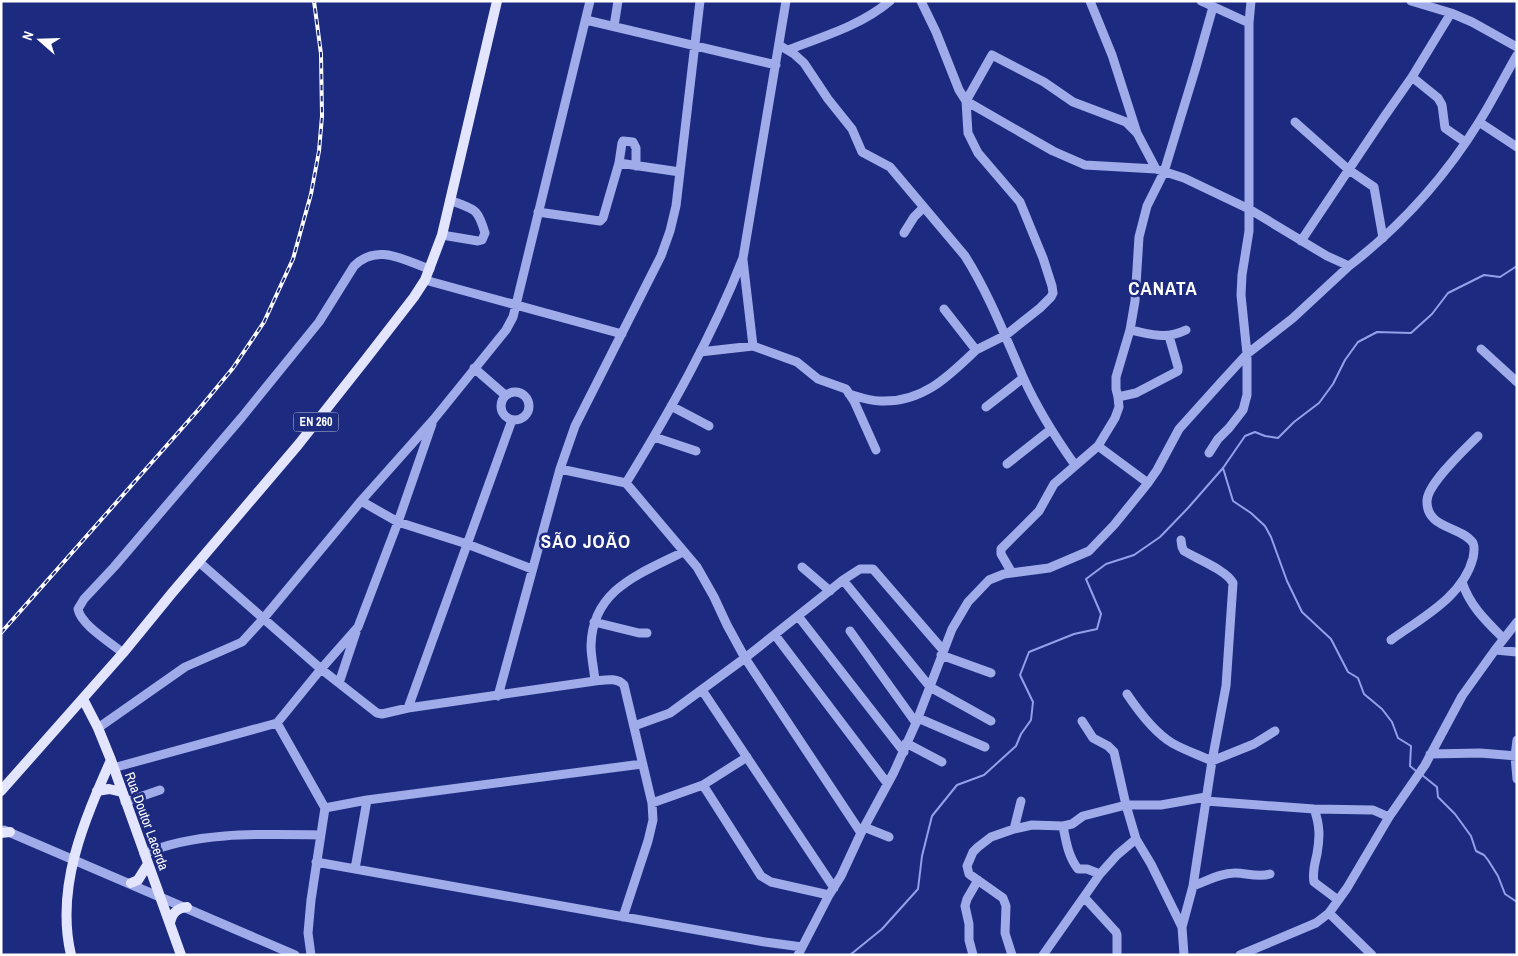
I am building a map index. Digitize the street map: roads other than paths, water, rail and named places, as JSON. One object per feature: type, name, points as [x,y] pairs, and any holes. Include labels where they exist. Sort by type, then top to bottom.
[{"type":"main road","name":"EN 260","points":[[1,791],[124,653],[172,593],[304,437],[414,298],[430,269],[442,235],[497,1]]},
{"type":"main road","name":"Rua Doutor Lacerda","points":[[82,700],[98,728],[182,955]]},
{"type":"main road","points":[[71,955],[68,943],[66,913],[73,860],[79,836],[97,791],[112,764]]},
{"type":"main road","name":"EN 260","points":[[1,786],[12,778]]},
{"type":"main road","points":[[97,791],[109,790],[124,797]]},
{"type":"main road","points":[[130,884],[142,876],[146,859]]},
{"type":"main road","points":[[170,923],[174,912],[178,909],[187,908]]},
{"type":"street","points":[[98,728],[185,667],[238,645],[263,619],[360,501],[434,419],[506,330],[513,317],[590,1]]},
{"type":"street","points":[[614,26],[618,1]]},
{"type":"street","points":[[498,696],[560,469],[576,426],[661,256],[670,231],[680,172],[700,1]]},
{"type":"street","points":[[626,483],[654,438],[700,352],[729,294],[743,258],[786,1]]},
{"type":"street","points":[[788,50],[855,24],[874,14],[890,1]]},
{"type":"street","points":[[850,394],[880,401],[919,395],[944,380],[976,350],[1006,335],[1051,297],[1053,293],[1020,202],[983,159],[973,144],[967,124],[966,102],[959,90],[936,32],[921,1]]},
{"type":"street","points":[[1090,1],[1112,55],[1137,133]]},
{"type":"street","points":[[1201,1],[1249,23]]},
{"type":"street","points":[[1209,453],[1218,439],[1237,419],[1246,402],[1247,354],[1241,295],[1249,231],[1249,23],[1251,1]]},
{"type":"street","points":[[1411,1],[1451,13],[1487,29],[1517,47]]},
{"type":"street","points":[[1012,574],[1001,554],[1001,550],[1032,519],[1054,484],[1098,446],[1118,408],[1116,377],[1130,330],[1139,237],[1147,206],[1196,67],[1212,7]]},
{"type":"street","points":[[1301,241],[1412,78],[1451,13]]},
{"type":"street","points":[[586,20],[776,65]]},
{"type":"street","points":[[779,45],[804,62],[828,99],[852,130],[862,152],[890,167],[965,256],[975,272],[1006,335],[1023,378],[1050,430],[1075,465]]},
{"type":"street","points":[[966,102],[990,58],[992,55],[995,56],[1044,82],[1073,102],[1126,122],[1137,133],[1160,170]]},
{"type":"street","points":[[316,862],[765,942],[800,951],[831,892],[842,876],[862,830],[905,748],[959,615],[977,591],[990,580],[1004,574],[1049,568],[1089,551],[1114,526],[1148,483],[1184,423],[1247,354],[1293,318],[1349,266],[1383,238],[1415,206],[1444,172],[1479,122],[1517,55]]},
{"type":"street","points":[[1412,78],[1438,98],[1442,105],[1445,128],[1465,142]]},
{"type":"street","points":[[966,102],[1053,151],[1085,165],[1160,170],[1184,178],[1249,209],[1327,256],[1349,266]]},
{"type":"street","points":[[1295,122],[1349,170],[1375,189],[1383,238]]},
{"type":"street","points":[[1479,122],[1517,147]]},
{"type":"street","points":[[538,212],[600,221],[603,218],[619,163],[622,142],[633,142],[636,148],[636,166]]},
{"type":"street","points":[[619,163],[680,172]]},
{"type":"street","points":[[442,235],[478,241],[482,240],[485,232],[480,216],[474,210],[450,200]]},
{"type":"street","points":[[904,233],[914,217],[924,208]]},
{"type":"street","points":[[124,653],[79,616],[78,609],[84,599],[236,424],[307,337],[319,322],[354,266],[360,260],[371,254],[381,253],[430,269]]},
{"type":"street","points":[[743,258],[752,346]]},
{"type":"street","points":[[425,280],[622,334]]},
{"type":"street","points":[[944,309],[976,350]]},
{"type":"street","points":[[1130,330],[1163,336],[1169,336],[1186,330]]},
{"type":"street","points":[[1118,397],[1136,393],[1178,371],[1169,336]]},
{"type":"street","points":[[700,352],[752,346],[797,362],[818,378],[846,389],[876,450]]},
{"type":"street","points":[[1481,349],[1517,382]]},
{"type":"street","points":[[474,368],[505,395]]},
{"type":"street","points":[[986,407],[1023,378]]},
{"type":"street","points":[[510,392],[518,392],[528,399],[529,407],[525,415],[512,420],[502,413],[501,402],[505,395],[510,392]]},
{"type":"street","points":[[671,406],[708,426]]},
{"type":"street","points":[[338,683],[434,419]]},
{"type":"street","points":[[408,708],[512,420]]},
{"type":"street","points":[[1006,464],[1050,430]]},
{"type":"street","points":[[1391,640],[1433,611],[1462,582],[1474,554],[1472,542],[1465,536],[1435,520],[1428,510],[1427,502],[1428,493],[1434,483],[1478,436]]},
{"type":"street","points":[[654,438],[696,451]]},
{"type":"street","points":[[1098,446],[1148,483]]},
{"type":"street","points":[[560,469],[626,483],[697,567],[745,658],[862,830],[889,837]]},
{"type":"street","points":[[360,501],[398,522],[466,544],[532,569]]},
{"type":"street","points":[[1181,540],[1184,551],[1214,567],[1231,579],[1232,583],[1226,686],[1212,761],[1193,886],[1182,927],[1184,955]]},
{"type":"street","points":[[595,681],[592,645],[594,622],[599,609],[608,596],[622,584],[683,552]]},
{"type":"street","points":[[200,562],[321,670],[377,713],[382,714],[408,708],[595,681],[620,681],[624,685],[634,726],[652,803],[653,820],[623,917]]},
{"type":"street","points":[[802,567],[830,591]]},
{"type":"street","points":[[634,726],[670,713],[745,658],[843,580],[860,569],[873,569],[942,653],[991,673]]},
{"type":"street","points":[[843,580],[930,687],[992,721]]},
{"type":"street","points":[[1462,582],[1467,596],[1482,618],[1503,638]]},
{"type":"street","points":[[798,616],[905,748],[942,762]]},
{"type":"street","points":[[594,622],[646,633]]},
{"type":"street","points":[[1240,955],[1316,923],[1329,913],[1389,817],[1425,765],[1462,696],[1503,638],[1517,622]]},
{"type":"street","points":[[112,764],[278,723],[358,628]]},
{"type":"street","points":[[850,631],[917,721],[985,747]]},
{"type":"street","points":[[774,635],[887,784]]},
{"type":"street","points":[[1495,650],[1517,652]]},
{"type":"street","points":[[702,690],[747,757],[831,892]]},
{"type":"street","points":[[1127,694],[1162,736],[1172,743],[1212,761],[1254,744],[1275,731]]},
{"type":"street","points":[[1082,721],[1093,738],[1114,752],[1136,839],[1151,864],[1182,927]]},
{"type":"street","points":[[278,723],[325,808],[316,862],[308,933],[311,955]]},
{"type":"street","points":[[1517,740],[1517,779]]},
{"type":"street","points":[[1430,754],[1480,753],[1516,756]]},
{"type":"street","points":[[652,803],[703,785],[747,757]]},
{"type":"street","points":[[325,808],[368,800],[642,764]]},
{"type":"street","points":[[703,785],[761,876],[771,882],[831,892]]},
{"type":"street","points":[[124,797],[160,790]]},
{"type":"street","points":[[355,869],[368,800]]},
{"type":"street","points":[[1012,955],[1006,933],[1006,902],[967,871],[967,866],[973,852],[991,837],[1032,825],[1063,826],[1072,824],[1083,816],[1126,805],[1161,805],[1206,800],[1314,809],[1373,810],[1389,817]]},
{"type":"street","points":[[1014,829],[1020,801]]},
{"type":"street","points":[[1314,809],[1320,833],[1312,875],[1314,882],[1338,900]]},
{"type":"street","points":[[1063,826],[1071,860],[1080,869],[1087,869],[1100,874]]},
{"type":"street","points":[[4,832],[160,896],[295,955]]},
{"type":"street","points":[[146,859],[160,847],[203,838],[320,835]]},
{"type":"street","points":[[1042,955],[1100,874],[1117,855],[1136,839]]},
{"type":"street","points":[[1193,886],[1226,874],[1260,876],[1270,874]]},
{"type":"street","points":[[973,955],[969,940],[969,924],[965,906],[967,898],[978,880]]},
{"type":"street","points":[[1084,897],[1116,932],[1117,955]]},
{"type":"street","points":[[1329,913],[1372,955]]},
{"type":"waterway","points":[[850,955],[882,929],[918,889],[922,856],[932,816],[957,785],[984,775],[1016,746],[1021,734],[1031,720],[1033,702],[1020,675],[1029,652],[1074,634],[1097,629],[1101,614],[1086,579],[1106,564],[1134,555],[1160,537],[1223,468],[1245,436],[1255,432],[1278,438],[1294,422],[1319,403],[1333,384],[1345,360],[1358,342],[1377,332],[1411,333],[1432,314],[1448,293],[1484,275],[1500,277],[1517,266]]},
{"type":"waterway","points":[[1223,468],[1233,501],[1251,513],[1265,526],[1287,581],[1302,612],[1331,639],[1348,672],[1358,678],[1364,694],[1382,709],[1392,722],[1398,738],[1411,746],[1410,766],[1416,771]]},
{"type":"waterway","points":[[1422,775],[1437,787],[1438,797],[1455,814],[1471,836],[1476,851],[1484,855],[1488,860],[1498,876],[1505,894],[1517,902]]},
{"type":"railway","points":[[1,633],[199,409],[233,368],[264,322],[293,259],[311,194],[319,151],[322,116],[321,54],[314,1]]},
{"type":"district","name":"CANATA","points":[[1163,288]]},
{"type":"district","name":"SÃO JOÃO","points":[[586,541]]}]
